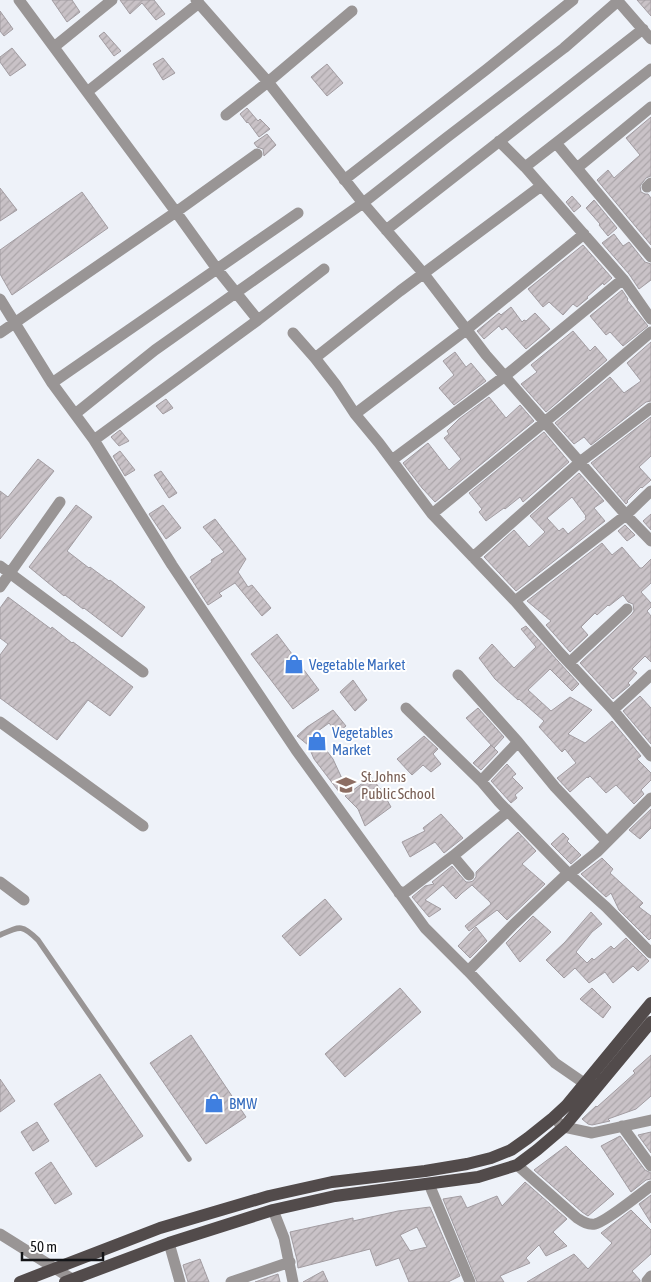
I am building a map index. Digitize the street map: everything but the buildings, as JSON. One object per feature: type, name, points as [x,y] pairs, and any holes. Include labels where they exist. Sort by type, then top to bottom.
[{"type":"main road","points":[[20,1282],[160,1228],[269,1196],[332,1182],[467,1164],[512,1150],[566,1106],[651,1003]]},
{"type":"main road","points":[[69,1281],[169,1243],[274,1210],[335,1196],[478,1177],[517,1165],[564,1127],[651,1022]]},
{"type":"street","points":[[19,0],[217,269],[258,320]]},
{"type":"street","points":[[54,47],[112,0]]},
{"type":"street","points":[[344,180],[573,0]]},
{"type":"street","points":[[75,414],[154,350],[237,294],[363,203],[564,48],[618,1],[651,39]]},
{"type":"street","points":[[87,92],[197,2],[268,82],[344,180],[424,274],[486,355],[651,541]]},
{"type":"street","points":[[226,115],[352,11]]},
{"type":"street","points":[[386,230],[643,29]]},
{"type":"street","points":[[525,167],[651,69]]},
{"type":"street","points":[[577,168],[651,107]]},
{"type":"street","points":[[499,141],[525,167],[623,279],[651,319]]},
{"type":"street","points":[[556,143],[651,256]]},
{"type":"street","points":[[0,334],[257,154]]},
{"type":"street","points":[[314,358],[541,186]]},
{"type":"street","points":[[52,383],[298,212]]},
{"type":"street","points":[[355,414],[466,330],[584,234]]},
{"type":"street","points":[[94,440],[258,320],[324,269]]},
{"type":"street","points":[[392,460],[505,376],[623,279]]},
{"type":"street","points":[[0,299],[52,383],[94,440],[172,564],[286,734],[424,928],[468,971],[555,1063],[584,1083]]},
{"type":"street","points":[[432,514],[651,332]]},
{"type":"street","points":[[293,334],[336,385],[355,414],[432,514],[515,601],[613,710],[651,756]]},
{"type":"street","points":[[473,557],[580,462],[651,408]]},
{"type":"street","points":[[515,601],[626,514],[651,491]]},
{"type":"street","points":[[0,587],[60,502]]},
{"type":"street","points":[[0,566],[143,672]]},
{"type":"street","points":[[570,662],[627,609]]},
{"type":"street","points":[[458,675],[555,787],[607,842]]},
{"type":"street","points":[[613,710],[651,675]]},
{"type":"street","points":[[406,708],[481,781],[568,873],[606,907],[651,953]]},
{"type":"street","points":[[0,722],[142,826]]},
{"type":"street","points":[[481,781],[518,742]]},
{"type":"street","points":[[468,971],[514,924],[568,873],[572,872],[607,842],[651,798]]},
{"type":"street","points":[[399,893],[407,891],[453,856],[508,810]]},
{"type":"street","points":[[453,856],[468,876]]},
{"type":"street","points":[[0,882],[24,900]]},
{"type":"street","points":[[553,1118],[564,1127],[592,1133],[651,1120]]},
{"type":"street","points":[[622,1126],[651,1166]]},
{"type":"street","points":[[517,1165],[586,1224],[596,1224],[651,1186]]},
{"type":"street","points":[[429,1184],[470,1282]]},
{"type":"street","points":[[274,1210],[284,1238],[293,1282]]},
{"type":"street","points":[[0,1234],[55,1268],[69,1281]]},
{"type":"street","points":[[169,1243],[180,1282]]},
{"type":"street","points":[[232,1282],[290,1262]]},
{"type":"lane","points":[[0,935],[16,927],[28,930],[38,940],[189,1159]]},
{"type":"place","name":"Vegetable Market","points":[[294,664]]},
{"type":"place","name":"Vegetables Market","points":[[317,741]]},
{"type":"place","name":"St.Johns Public School","points":[[346,785]]},
{"type":"place","name":"BMW","points":[[214,1103]]}]
